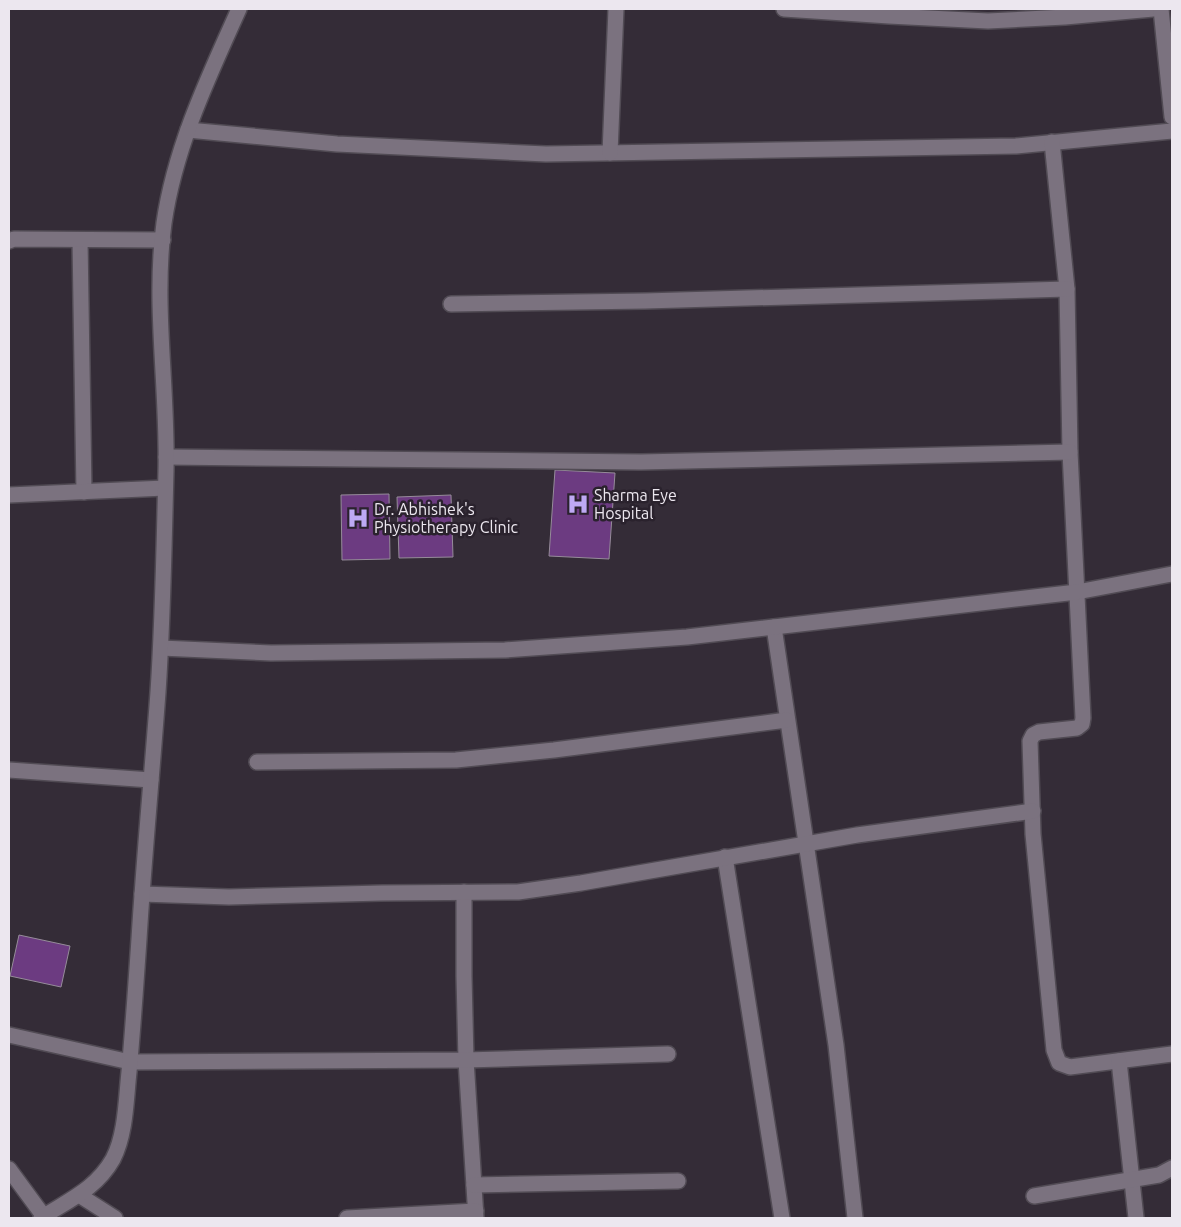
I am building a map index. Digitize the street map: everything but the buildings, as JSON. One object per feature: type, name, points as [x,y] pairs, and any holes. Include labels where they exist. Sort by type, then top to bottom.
[{"type":"street","points":[[9,1169],[43,1218],[99,1180],[114,1157],[122,1134],[134,1016],[161,648],[166,457],[161,325],[161,272],[164,222],[178,159],[201,93],[239,9]]},
{"type":"street","points":[[610,153],[616,9]]},
{"type":"street","points":[[784,9],[881,12],[988,21],[1065,17],[1153,9]]},
{"type":"street","points":[[1161,9],[1172,117]]},
{"type":"street","points":[[188,130],[337,144],[546,154],[1016,146],[1172,131]]},
{"type":"street","points":[[1052,142],[1067,289],[1070,452],[1083,718],[1082,724],[1077,728],[1039,732],[1033,735],[1030,741],[1041,925],[1054,1050],[1059,1063],[1070,1067],[1172,1054]]},
{"type":"street","points":[[9,241],[14,239],[163,240]]},
{"type":"street","points":[[80,240],[84,492]]},
{"type":"street","points":[[451,304],[664,301],[1067,289]]},
{"type":"street","points":[[166,457],[641,462],[1070,452]]},
{"type":"street","points":[[9,495],[165,488]]},
{"type":"street","points":[[161,648],[272,653],[505,650],[687,637],[1077,592],[1172,574]]},
{"type":"street","points":[[774,626],[836,1045],[855,1218]]},
{"type":"street","points":[[257,762],[456,760],[564,749],[787,720]]},
{"type":"street","points":[[9,770],[151,780]]},
{"type":"street","points":[[142,894],[229,897],[518,892],[581,883],[805,843],[1033,811]]},
{"type":"street","points":[[725,857],[782,1218]]},
{"type":"street","points":[[347,1218],[476,1215],[466,1060],[464,892]]},
{"type":"street","points":[[9,1035],[130,1062],[466,1060],[668,1054]]},
{"type":"street","points":[[1119,1061],[1130,1180],[1136,1218]]},
{"type":"street","points":[[1034,1196],[1130,1180],[1159,1174],[1172,1168]]},
{"type":"street","points":[[474,1185],[678,1181]]},
{"type":"street","points":[[79,1195],[115,1218]]},
{"type":"place","name":"Sharma Eye Hospital","points":[[578,504]]},
{"type":"place","name":"Dr. Abhishek's Physiotherapy Clinic","points":[[358,518]]}]
